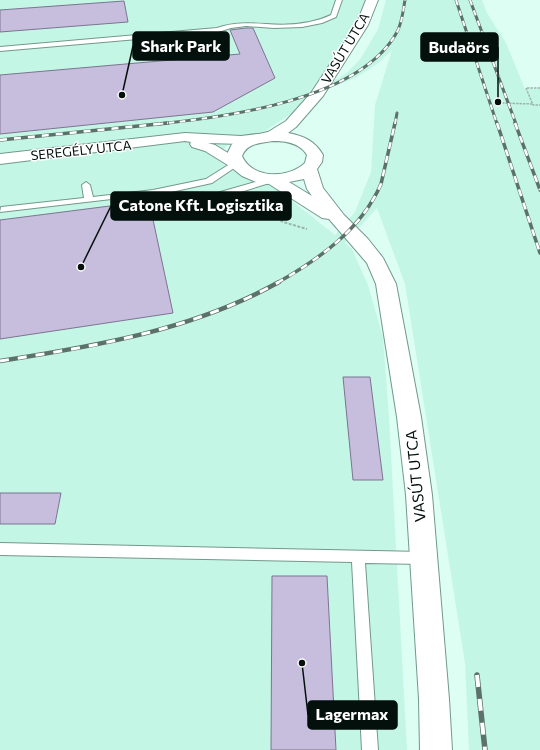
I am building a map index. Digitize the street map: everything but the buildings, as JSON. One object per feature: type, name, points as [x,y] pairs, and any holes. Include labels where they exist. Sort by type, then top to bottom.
[{"type":"street","name":"VASÚT UTCA","points":[[273,136],[291,124],[316,96],[362,25],[372,0]]},
{"type":"street","name":"VASÚT UTCA","points":[[303,142],[306,120],[316,96]]},
{"type":"street","name":"VASÚT UTCA","points":[[273,136],[289,137],[309,146],[315,155],[313,165],[309,169],[290,178],[273,179],[251,175],[240,169],[234,159],[236,149],[244,143],[257,138],[273,136]]},
{"type":"street","name":"SEREGÉLY UTCA","points":[[0,159],[162,141],[185,137],[241,140],[257,138]]},
{"type":"street","name":"SEREGÉLY UTCA","points":[[162,141],[181,142],[210,148],[236,164]]},
{"type":"street","name":"VASÚT UTCA","points":[[309,169],[315,189],[338,219],[362,243],[376,262],[386,284],[409,417],[418,494],[424,558],[436,750]]},
{"type":"street","name":"VASÚT UTCA","points":[[273,179],[318,209],[338,219]]},
{"type":"lane","points":[[0,49],[218,30],[226,27],[256,24],[267,26],[315,23],[334,16],[339,0]]},
{"type":"lane","points":[[1,210],[153,193],[209,181],[236,164]]},
{"type":"lane","points":[[153,193],[212,196],[273,179]]},
{"type":"lane","points":[[86,185],[89,200]]},
{"type":"lane","points":[[0,549],[424,558]]},
{"type":"lane","points":[[358,557],[370,750]]},
{"type":"path","points":[[533,104],[526,88],[540,88]]},
{"type":"path","points":[[502,103],[540,105]]},
{"type":"shaded area","points":[[0,0],[365,0],[355,28],[317,87],[337,79],[347,73],[361,58],[378,29],[386,0],[482,0],[487,13],[506,43],[525,89],[540,89],[540,750],[469,750],[465,663],[405,284],[377,208],[345,243],[352,249],[368,285],[383,337],[389,417],[407,750],[0,750]],"holes":[[[392,50],[375,105],[371,172],[355,212],[335,235],[272,185],[252,180],[225,166],[223,151],[230,141],[265,131],[307,103],[311,96],[357,77],[377,64]]]},
{"type":"railway","points":[[158,124],[187,121],[254,110],[290,101],[323,89],[354,74],[379,55],[397,32],[401,21],[405,0]]},
{"type":"railway","points":[[456,0],[497,124]]},
{"type":"railway","points":[[470,0],[516,124]]},
{"type":"railway","points":[[395,124],[397,113]]},
{"type":"railway","points":[[0,140],[168,123]]},
{"type":"railway","points":[[277,283],[308,264],[337,242],[362,216],[373,200],[381,184],[395,123]]},
{"type":"railway","points":[[497,123],[540,253]]},
{"type":"railway","points":[[515,123],[540,190]]},
{"type":"railway","points":[[0,361],[72,349],[143,334],[213,312],[246,299],[279,282]]},
{"type":"railway","points":[[477,675],[485,750]]},
{"type":"place","name":"Shark Park","points":[[122,95]]},
{"type":"place","name":"Budaörs","points":[[498,102]]},
{"type":"place","name":"Catone Kft. Logisztika","points":[[81,267]]},
{"type":"place","name":"Lagermax","points":[[302,663]]}]
